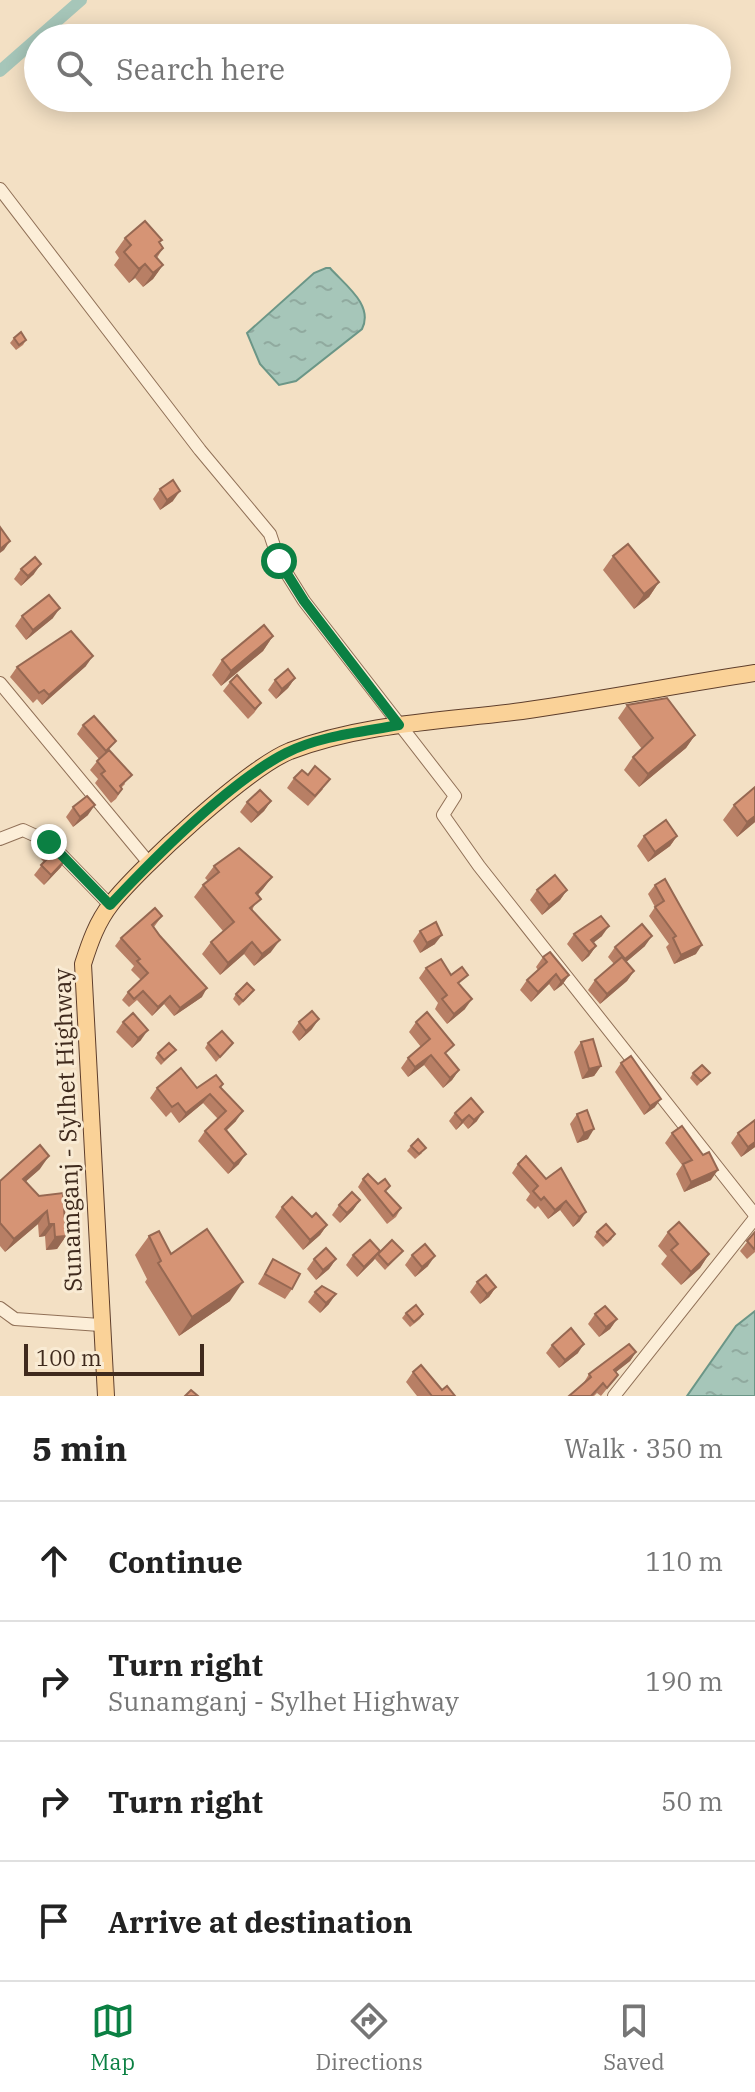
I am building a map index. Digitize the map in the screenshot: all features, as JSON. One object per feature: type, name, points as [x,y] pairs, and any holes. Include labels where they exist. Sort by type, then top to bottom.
[{"type":"main road","name":"Sunamganj - Sylhet Highway","points":[[106,1396],[83,964],[93,933],[110,905],[149,863],[243,782],[287,752],[399,725],[522,711],[755,673]]},
{"type":"street","points":[[0,189],[200,450],[270,534],[279,561],[304,601],[455,796],[443,815],[470,853],[755,1217],[614,1396]]},
{"type":"street","points":[[0,683],[149,863]]},
{"type":"street","points":[[0,839],[23,830],[49,842],[110,905]]},
{"type":"street","points":[[0,1308],[15,1319],[100,1325]]},
{"type":"water","points":[[330,268],[350,288],[361,304],[365,320],[362,329],[296,381],[279,385],[260,364],[247,333],[314,273]]},
{"type":"water","points":[[755,1311],[755,1396],[687,1396],[736,1326]]},
{"type":"building","points":[[145,221],[162,240],[159,242],[163,248],[155,256],[163,265],[153,273],[145,264],[139,269],[124,252],[131,245],[125,238]]},
{"type":"building","points":[[21,332],[26,340],[19,345],[14,338]]},
{"type":"building","points":[[173,480],[180,491],[167,500],[160,489]]},
{"type":"building","points":[[0,527],[10,541],[0,549]]},
{"type":"building","points":[[628,544],[659,582],[644,594],[613,556]]},
{"type":"building","points":[[35,557],[41,564],[28,576],[21,569]]},
{"type":"building","points":[[49,595],[60,608],[33,630],[22,616]]},
{"type":"building","points":[[264,625],[273,636],[231,671],[222,660]]},
{"type":"building","points":[[71,631],[93,656],[49,695],[44,690],[39,693],[17,667]]},
{"type":"building","points":[[288,669],[295,678],[282,689],[275,680]]},
{"type":"building","points":[[237,675],[261,703],[255,709],[230,682]]},
{"type":"building","points":[[667,698],[695,735],[648,774],[633,757],[653,738],[627,705]]},
{"type":"building","points":[[94,716],[116,741],[106,751],[83,725]]},
{"type":"building","points":[[109,750],[132,775],[120,786],[122,789],[118,794],[101,774],[105,771],[97,761]]},
{"type":"building","points":[[315,766],[330,779],[315,796],[294,778],[302,770],[308,775]]},
{"type":"building","points":[[755,787],[755,816],[747,822],[734,805]]},
{"type":"building","points":[[260,790],[271,801],[258,813],[247,802]]},
{"type":"building","points":[[87,796],[95,805],[80,817],[73,807]]},
{"type":"building","points":[[666,820],[677,836],[655,852],[644,836]]},
{"type":"building","points":[[54,843],[68,857],[51,875],[41,865],[53,853],[48,849]]},
{"type":"building","points":[[239,848],[272,877],[256,893],[261,899],[250,908],[280,940],[262,954],[252,942],[228,963],[211,942],[234,922],[203,885],[219,872],[214,866]]},
{"type":"building","points":[[555,875],[567,890],[549,905],[537,890]]},
{"type":"building","points":[[665,879],[702,945],[681,955],[673,938],[676,936],[655,907],[664,901],[655,885]]},
{"type":"building","points":[[155,908],[162,916],[152,925],[207,988],[180,1008],[170,996],[158,1007],[143,991],[134,999],[128,992],[148,973],[121,938]]},
{"type":"building","points":[[601,916],[609,926],[591,940],[596,946],[589,952],[574,934]]},
{"type":"building","points":[[436,922],[442,935],[427,943],[420,931]]},
{"type":"building","points":[[642,924],[652,936],[625,959],[615,947]]},
{"type":"building","points":[[550,952],[569,975],[561,981],[556,974],[538,992],[527,980],[547,962],[543,957]]},
{"type":"building","points":[[622,957],[634,971],[607,994],[595,980]]},
{"type":"building","points":[[441,959],[451,975],[462,967],[468,975],[458,983],[472,999],[454,1014],[442,999],[447,995],[426,968]]},
{"type":"building","points":[[247,983],[254,990],[243,1001],[236,994]]},
{"type":"building","points":[[312,1011],[319,1019],[306,1031],[299,1022]]},
{"type":"building","points":[[427,1012],[454,1045],[445,1053],[459,1070],[450,1078],[431,1055],[415,1067],[408,1058],[430,1039],[416,1022]]},
{"type":"building","points":[[133,1013],[148,1030],[138,1038],[123,1022]]},
{"type":"building","points":[[222,1031],[233,1043],[220,1057],[208,1043]]},
{"type":"building","points":[[593,1039],[601,1066],[589,1069],[581,1042]]},
{"type":"building","points":[[169,1043],[176,1050],[164,1060],[158,1053]]},
{"type":"building","points":[[631,1056],[661,1099],[650,1106],[621,1063]]},
{"type":"building","points":[[702,1065],[710,1073],[701,1081],[693,1073]]},
{"type":"building","points":[[181,1068],[197,1088],[216,1075],[223,1084],[220,1087],[243,1111],[225,1129],[246,1154],[234,1164],[205,1131],[226,1111],[210,1094],[186,1113],[178,1103],[172,1107],[157,1088]]},
{"type":"building","points":[[471,1098],[483,1112],[474,1120],[469,1115],[462,1121],[455,1113]]},
{"type":"building","points":[[587,1110],[594,1129],[584,1133],[577,1114]]},
{"type":"building","points":[[755,1120],[755,1142],[748,1147],[738,1133]]},
{"type":"building","points":[[682,1126],[703,1155],[709,1152],[718,1170],[691,1182],[683,1164],[692,1160],[672,1133]]},
{"type":"building","points":[[418,1139],[426,1148],[419,1154],[411,1146]]},
{"type":"building","points":[[40,1145],[49,1156],[23,1179],[39,1196],[63,1193],[66,1236],[55,1237],[54,1224],[49,1224],[47,1211],[14,1239],[0,1223],[0,1181]]},
{"type":"building","points":[[526,1156],[546,1179],[561,1168],[586,1212],[579,1217],[566,1201],[555,1210],[544,1197],[541,1200],[533,1191],[538,1186],[518,1164]]},
{"type":"building","points":[[368,1174],[378,1184],[385,1179],[390,1186],[385,1191],[401,1208],[393,1216],[363,1179]]},
{"type":"building","points":[[352,1192],[360,1200],[347,1213],[339,1205]]},
{"type":"building","points":[[292,1197],[312,1217],[316,1213],[327,1225],[310,1240],[282,1207]]},
{"type":"building","points":[[679,1222],[709,1254],[691,1272],[671,1250],[678,1244],[668,1232]]},
{"type":"building","points":[[606,1224],[615,1234],[607,1242],[597,1232]]},
{"type":"building","points":[[207,1229],[243,1282],[192,1317],[158,1263],[161,1261],[149,1236],[159,1231],[171,1254]]},
{"type":"building","points":[[755,1232],[755,1248],[754,1249],[747,1241]]},
{"type":"building","points":[[370,1240],[380,1251],[364,1267],[353,1255]]},
{"type":"building","points":[[392,1240],[403,1251],[388,1265],[378,1254]]},
{"type":"building","points":[[425,1244],[435,1256],[422,1267],[412,1255]]},
{"type":"building","points":[[326,1248],[336,1259],[323,1270],[314,1259]]},
{"type":"building","points":[[273,1259],[300,1274],[292,1289],[265,1274]]},
{"type":"building","points":[[486,1275],[496,1287],[487,1294],[477,1282]]},
{"type":"building","points":[[322,1286],[336,1294],[326,1303],[315,1292]]},
{"type":"building","points":[[416,1305],[423,1314],[414,1322],[406,1313]]},
{"type":"building","points":[[605,1306],[617,1319],[606,1327],[595,1314]]},
{"type":"building","points":[[571,1328],[584,1344],[565,1360],[552,1345]]},
{"type":"building","points":[[629,1344],[636,1352],[614,1370],[618,1375],[607,1388],[603,1383],[591,1396],[569,1396],[591,1377],[589,1374]]},
{"type":"building","points":[[421,1365],[442,1390],[447,1386],[455,1396],[432,1396],[413,1372]]},
{"type":"waterway","points":[[54,24],[81,0]]},
{"type":"waterway","points":[[0,71],[24,50]]},
{"type":"route","points":[[49,842],[110,905],[149,863],[243,782],[287,752],[329,739],[399,725],[304,601],[279,561]]}]
